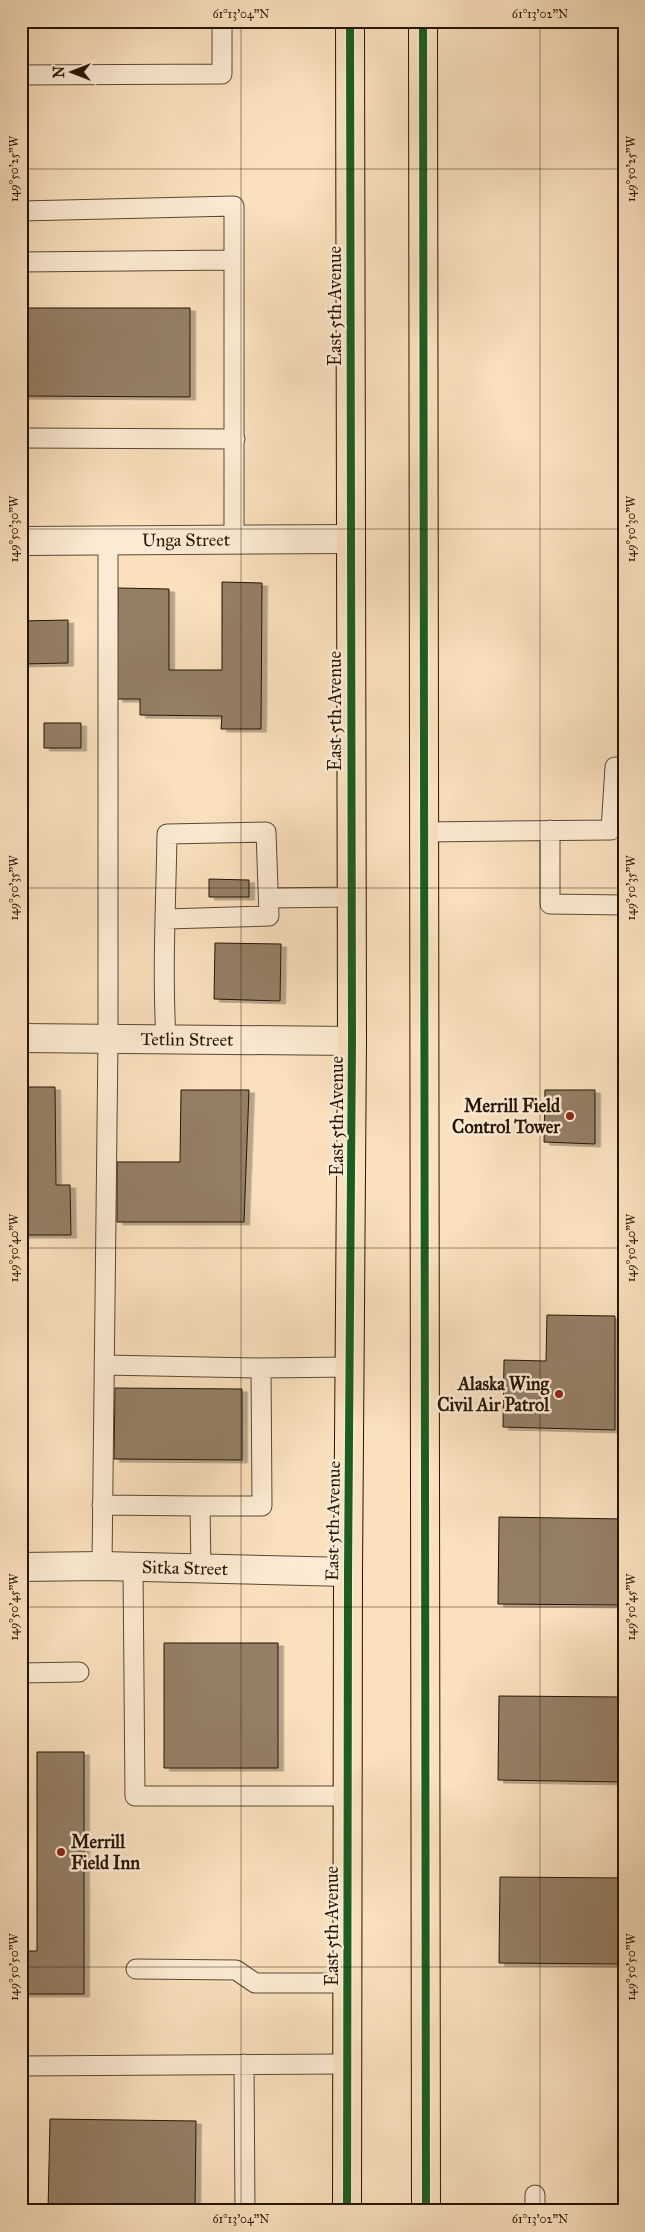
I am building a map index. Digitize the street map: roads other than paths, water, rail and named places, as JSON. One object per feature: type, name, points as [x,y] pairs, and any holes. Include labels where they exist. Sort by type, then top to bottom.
[{"type":"highway","name":"East 5th Avenue","points":[[347,2211],[348,1572],[352,1041],[350,21]]},
{"type":"highway","points":[[423,21],[426,2211]]},
{"type":"street","name":"Unga Street","points":[[21,541],[108,542],[350,539]]},
{"type":"street","name":"Tetlin Street","points":[[21,1038],[352,1041]]},
{"type":"street","name":"Sitka Street","points":[[21,1567],[102,1566],[348,1572]]},
{"type":"lane","points":[[21,75],[222,74],[222,21]]},
{"type":"lane","points":[[21,212],[234,206],[234,540]]},
{"type":"lane","points":[[21,262],[234,260]]},
{"type":"lane","points":[[21,438],[235,439]]},
{"type":"lane","points":[[102,1566],[108,1039],[108,542]]},
{"type":"lane","points":[[424,832],[610,830],[615,767]]},
{"type":"lane","points":[[550,830],[550,904],[624,905]]},
{"type":"lane","points":[[166,919],[269,916],[266,832],[167,834],[164,1012],[166,1039]]},
{"type":"lane","points":[[269,898],[351,897]]},
{"type":"lane","points":[[104,1365],[261,1368],[350,1367]]},
{"type":"lane","points":[[102,1504],[262,1506],[261,1368]]},
{"type":"lane","points":[[200,1506],[201,1568]]},
{"type":"lane","points":[[133,1567],[135,1796],[348,1796]]},
{"type":"lane","points":[[21,1673],[79,1672]]},
{"type":"lane","points":[[136,1969],[236,1970],[255,1983],[347,1983]]},
{"type":"lane","points":[[244,2064],[245,2211]]},
{"type":"lane","points":[[21,2066],[347,2064]]},
{"type":"place","name":"Merrill Field Control Tower","points":[[570,1116]]},
{"type":"place","name":"Alaska Wing Civil Air Patrol","points":[[559,1394]]},
{"type":"place","name":"Merrill Field Inn","points":[[61,1852]]}]
